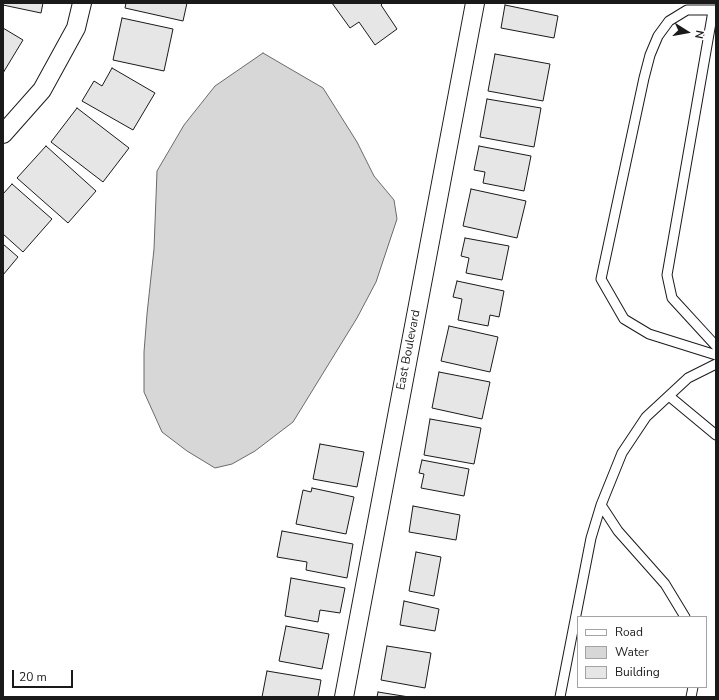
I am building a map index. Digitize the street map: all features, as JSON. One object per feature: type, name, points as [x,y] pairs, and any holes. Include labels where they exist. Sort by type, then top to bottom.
[{"type":"street","points":[[3,134],[42,90],[76,28],[82,3]]},
{"type":"street","name":"East Boulevard","points":[[344,697],[475,3]]},
{"type":"lane","points":[[716,346],[672,298],[667,275],[714,11],[687,10],[669,21],[658,36],[650,55],[601,279],[624,319],[648,334],[716,355]]},
{"type":"lane","points":[[560,697],[591,538],[601,505],[622,453],[646,417],[688,378],[716,364]]},
{"type":"lane","points":[[669,396],[716,434]]},
{"type":"lane","points":[[601,505],[618,531],[665,584],[684,616]]},
{"type":"water","points":[[263,53],[323,88],[357,142],[374,176],[394,200],[397,219],[376,282],[357,318],[293,422],[255,451],[232,464],[215,468],[187,451],[162,432],[144,392],[144,352],[154,249],[157,171],[184,125],[215,86]]},
{"type":"building","points":[[3,3],[43,3],[41,13],[3,5]]},
{"type":"building","points":[[126,3],[187,3],[183,21],[125,8]]},
{"type":"building","points":[[332,3],[383,3],[381,5],[397,29],[375,45],[359,22],[350,28]]},
{"type":"building","points":[[505,5],[558,16],[554,38],[501,28]]},
{"type":"building","points":[[122,18],[173,29],[164,71],[113,60]]},
{"type":"building","points":[[3,28],[23,40],[3,73]]},
{"type":"building","points":[[495,54],[550,64],[543,101],[488,91]]},
{"type":"building","points":[[112,68],[155,93],[133,130],[82,101],[94,81],[102,86]]},
{"type":"building","points":[[487,99],[541,108],[534,147],[480,137]]},
{"type":"building","points":[[77,108],[129,148],[103,182],[51,142]]},
{"type":"building","points":[[46,146],[96,191],[68,223],[17,178]]},
{"type":"building","points":[[479,146],[531,156],[524,191],[483,183],[485,172],[474,170]]},
{"type":"building","points":[[12,184],[52,219],[23,252],[3,234],[3,194]]},
{"type":"building","points":[[471,189],[526,201],[517,238],[463,226]]},
{"type":"building","points":[[465,238],[509,246],[502,280],[466,273],[469,258],[461,256]]},
{"type":"building","points":[[3,244],[18,257],[3,275]]},
{"type":"building","points":[[457,281],[504,291],[499,317],[490,315],[488,326],[458,320],[462,299],[453,297]]},
{"type":"building","points":[[449,326],[498,337],[490,372],[441,361]]},
{"type":"building","points":[[439,372],[490,382],[482,419],[432,408]]},
{"type":"building","points":[[430,419],[481,428],[474,464],[424,455]]},
{"type":"building","points":[[320,444],[364,452],[357,487],[313,479]]},
{"type":"building","points":[[422,460],[469,469],[464,496],[421,488],[424,474],[419,473]]},
{"type":"building","points":[[312,488],[354,497],[346,534],[296,524],[303,490],[311,492]]},
{"type":"building","points":[[413,506],[460,515],[456,540],[409,532]]},
{"type":"building","points":[[282,531],[353,544],[347,578],[306,570],[307,562],[277,557]]},
{"type":"building","points":[[416,552],[441,557],[434,596],[409,591]]},
{"type":"building","points":[[291,578],[345,588],[340,613],[320,610],[318,622],[285,616]]},
{"type":"building","points":[[404,601],[439,609],[435,631],[400,625]]},
{"type":"building","points":[[286,626],[329,634],[322,669],[279,661]]},
{"type":"building","points":[[387,646],[431,653],[425,688],[381,680]]},
{"type":"building","points":[[267,671],[321,680],[318,697],[262,697]]},
{"type":"building","points":[[378,692],[409,697],[377,697]]}]
